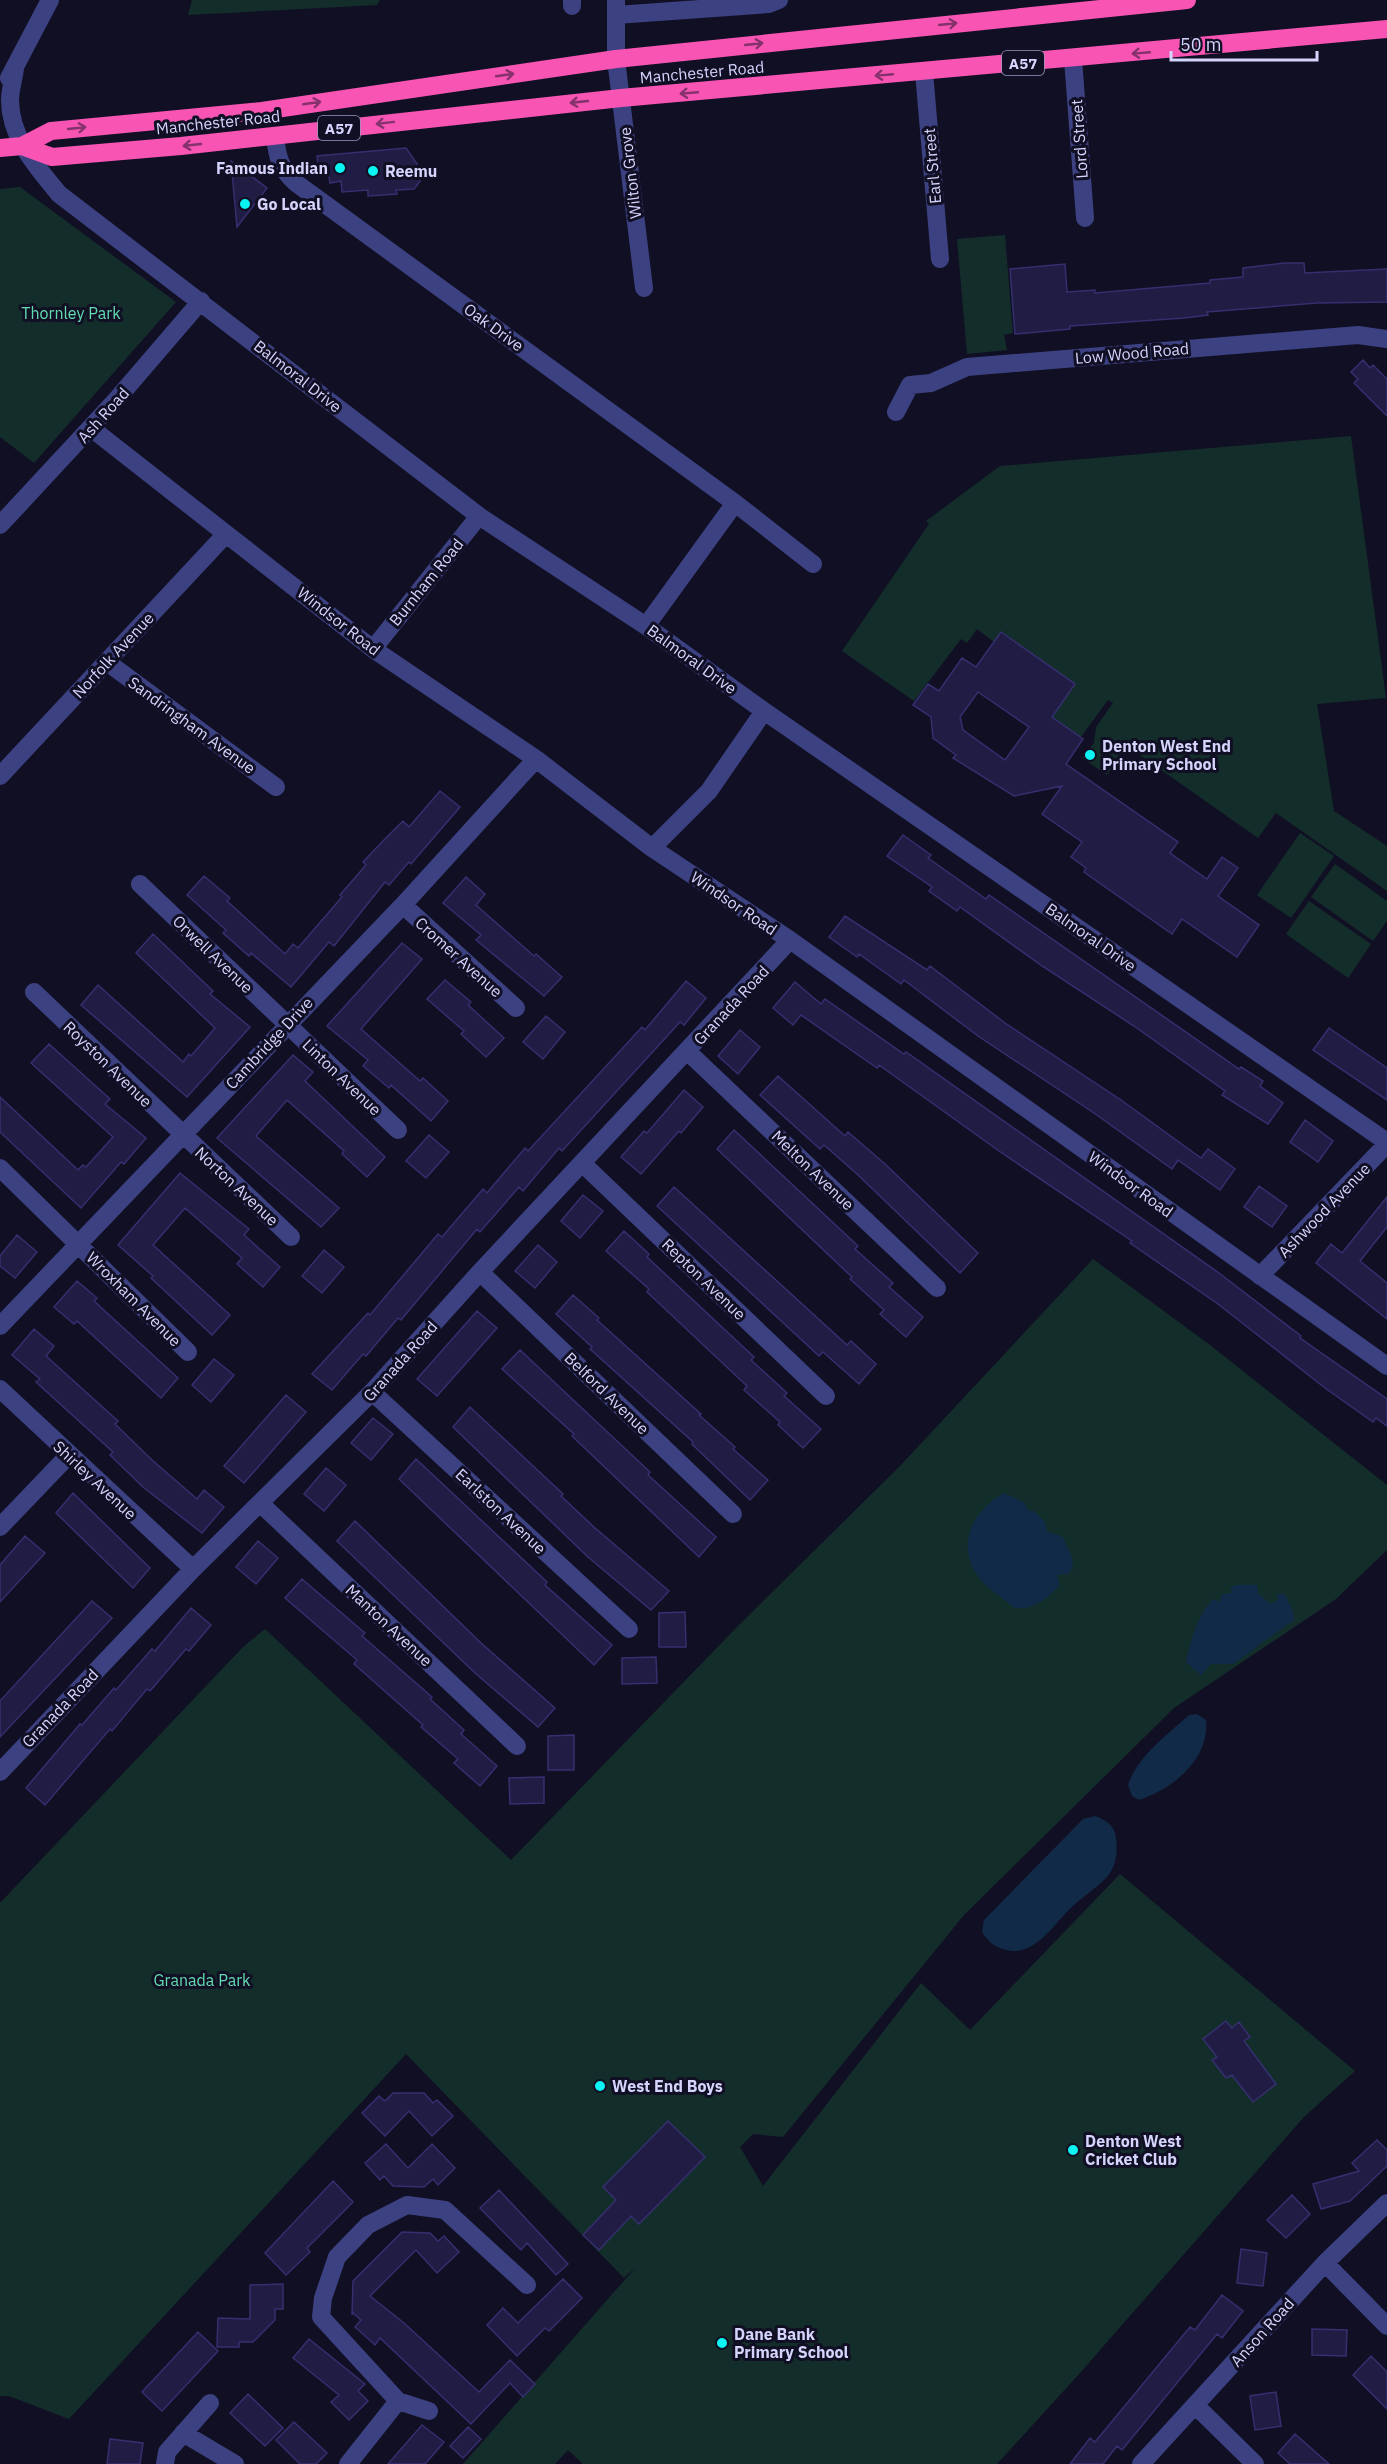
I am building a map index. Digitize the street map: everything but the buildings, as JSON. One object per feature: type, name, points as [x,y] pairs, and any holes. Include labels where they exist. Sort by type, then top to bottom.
[{"type":"highway","name":"Manchester Road","points":[[0,148],[22,146],[51,130],[262,111],[616,59],[1187,0]]},
{"type":"highway","name":"Manchester Road","points":[[22,146],[52,157],[275,136],[621,98],[1387,29]]},
{"type":"street","points":[[0,93],[50,0]]},
{"type":"street","points":[[616,8],[769,4],[779,0]]},
{"type":"street","name":"Wilton Grove","points":[[616,8],[616,59],[644,288]]},
{"type":"street","name":"Lord Street","points":[[1073,59],[1085,218]]},
{"type":"street","points":[[15,68],[10,101],[22,146]]},
{"type":"street","name":"Earl Street","points":[[924,72],[940,259]]},
{"type":"street","name":"Oak Drive","points":[[275,136],[277,156],[284,172],[296,183],[735,503],[813,564]]},
{"type":"street","name":"Balmoral Drive","points":[[22,146],[59,194],[479,516],[646,626],[764,711],[1387,1143]]},
{"type":"street","name":"Ash Road","points":[[0,525],[91,428],[201,301]]},
{"type":"street","name":"Low Wood Road","points":[[896,412],[910,385],[931,383],[967,367],[1358,335],[1387,339]]},
{"type":"street","name":"Windsor Road","points":[[91,428],[373,649],[536,759],[652,848],[790,940],[1387,1366]]},
{"type":"street","points":[[646,626],[735,503]]},
{"type":"street","name":"Burnham Road","points":[[373,649],[479,516]]},
{"type":"street","name":"Norfolk Avenue","points":[[0,776],[226,534]]},
{"type":"street","name":"Sandringham Avenue","points":[[107,662],[276,787]]},
{"type":"street","points":[[652,848],[709,791],[764,711]]},
{"type":"street","name":"Cambridge Drive","points":[[0,1326],[80,1245],[286,1024],[403,905],[536,759]]},
{"type":"street","name":"Orwell Avenue","points":[[140,884],[286,1024]]},
{"type":"street","name":"Cromer Avenue","points":[[403,905],[516,1008]]},
{"type":"street","name":"Granada Road","points":[[0,1772],[193,1569],[372,1392],[480,1272],[688,1052],[790,940]]},
{"type":"street","name":"Royston Avenue","points":[[34,992],[183,1135]]},
{"type":"street","name":"Linton Avenue","points":[[286,1024],[398,1130]]},
{"type":"street","name":"Melton Avenue","points":[[688,1052],[937,1288]]},
{"type":"street","name":"Norton Avenue","points":[[183,1135],[291,1237]]},
{"type":"street","name":"Ashwood Avenue","points":[[1260,1276],[1387,1143]]},
{"type":"street","name":"Repton Avenue","points":[[582,1163],[826,1396]]},
{"type":"street","name":"Wroxham Avenue","points":[[0,1168],[188,1352]]},
{"type":"street","name":"Belford Avenue","points":[[480,1272],[733,1515]]},
{"type":"street","name":"Shirley Avenue","points":[[0,1389],[68,1456],[193,1569]]},
{"type":"street","name":"Earlston Avenue","points":[[372,1392],[629,1629]]},
{"type":"street","points":[[0,1527],[68,1456]]},
{"type":"street","name":"Manton Avenue","points":[[261,1504],[517,1746]]},
{"type":"street","name":"Anson Road","points":[[1141,2464],[1325,2263],[1387,2203]]},
{"type":"street","points":[[429,2411],[398,2401],[321,2317],[323,2298],[337,2257],[368,2225],[406,2205],[446,2210],[527,2285]]},
{"type":"street","points":[[1325,2263],[1387,2326]]},
{"type":"street","points":[[348,2464],[398,2401]]},
{"type":"street","points":[[165,2464],[167,2452],[210,2403]]},
{"type":"street","points":[[1195,2405],[1255,2464]]},
{"type":"street","points":[[183,2433],[235,2464]]},
{"type":"green space","points":[[192,0],[380,0],[377,5],[188,15]]},
{"type":"green space","name":"Thornley Park","points":[[20,187],[176,302],[34,463],[0,437],[0,189]]},
{"type":"green space","points":[[1005,235],[1013,333],[1004,335],[1007,350],[967,354],[957,239]]},
{"type":"green space","points":[[1351,436],[1386,698],[1317,704],[1334,811],[1387,846],[1387,891],[1276,813],[1258,838],[1127,746],[1107,775],[1082,758],[1094,743],[1096,727],[1113,703],[1108,700],[1081,737],[1052,717],[1074,684],[1002,632],[994,642],[977,629],[967,643],[961,639],[914,701],[842,651],[929,524],[926,521],[1000,466]]},
{"type":"green space","points":[[1300,833],[1334,856],[1291,918],[1257,895]]},
{"type":"green space","points":[[1335,864],[1387,901],[1387,921],[1373,941],[1311,897]]},
{"type":"green space","points":[[1309,901],[1371,944],[1348,978],[1286,934]]},
{"type":"green space","name":"Granada Park","points":[[1093,1259],[1210,1345],[1387,1485],[1387,1550],[1336,1599],[1174,1708],[964,1915],[783,2137],[753,2134],[740,2147],[763,2186],[921,1983],[970,2030],[1120,1874],[1355,2071],[1304,2117],[1080,2373],[997,2464],[583,2464],[568,2450],[555,2464],[463,2464],[636,2267],[624,2278],[406,2054],[69,2419],[9,2396],[0,2396],[0,1903],[243,1647],[265,1629],[511,1860],[738,1626],[900,1466]]},
{"type":"water","points":[[1004,1493],[1025,1503],[1027,1510],[1034,1511],[1045,1522],[1047,1531],[1063,1537],[1072,1558],[1073,1568],[1067,1574],[1057,1575],[1060,1585],[1045,1599],[1029,1607],[1015,1608],[991,1589],[975,1572],[969,1555],[968,1544],[973,1524],[986,1506]]},
{"type":"water","points":[[1236,1585],[1257,1585],[1258,1593],[1270,1604],[1278,1600],[1277,1594],[1285,1594],[1294,1620],[1233,1664],[1211,1664],[1201,1675],[1186,1662],[1195,1628],[1208,1605],[1214,1599],[1220,1602],[1222,1594],[1229,1594],[1232,1592],[1230,1588]]},
{"type":"water","points":[[1197,1714],[1206,1720],[1206,1734],[1196,1760],[1176,1780],[1152,1795],[1139,1800],[1132,1796],[1128,1785],[1145,1756],[1189,1715]]},
{"type":"water","points":[[1095,1816],[1109,1824],[1116,1838],[1115,1862],[1106,1878],[1033,1945],[1014,1951],[999,1948],[991,1943],[982,1932],[984,1920],[1083,1819]]},
{"type":"place","name":"Famous Indian","points":[[340,168]]},
{"type":"place","name":"Reemu","points":[[373,171]]},
{"type":"place","name":"Go Local","points":[[245,204]]},
{"type":"place","name":"Denton West End Primary School","points":[[1090,755]]},
{"type":"place","name":"West End Boys","points":[[600,2086]]},
{"type":"place","name":"Denton West Cricket Club","points":[[1073,2150]]},
{"type":"place","name":"Dane Bank Primary School","points":[[722,2343]]}]
